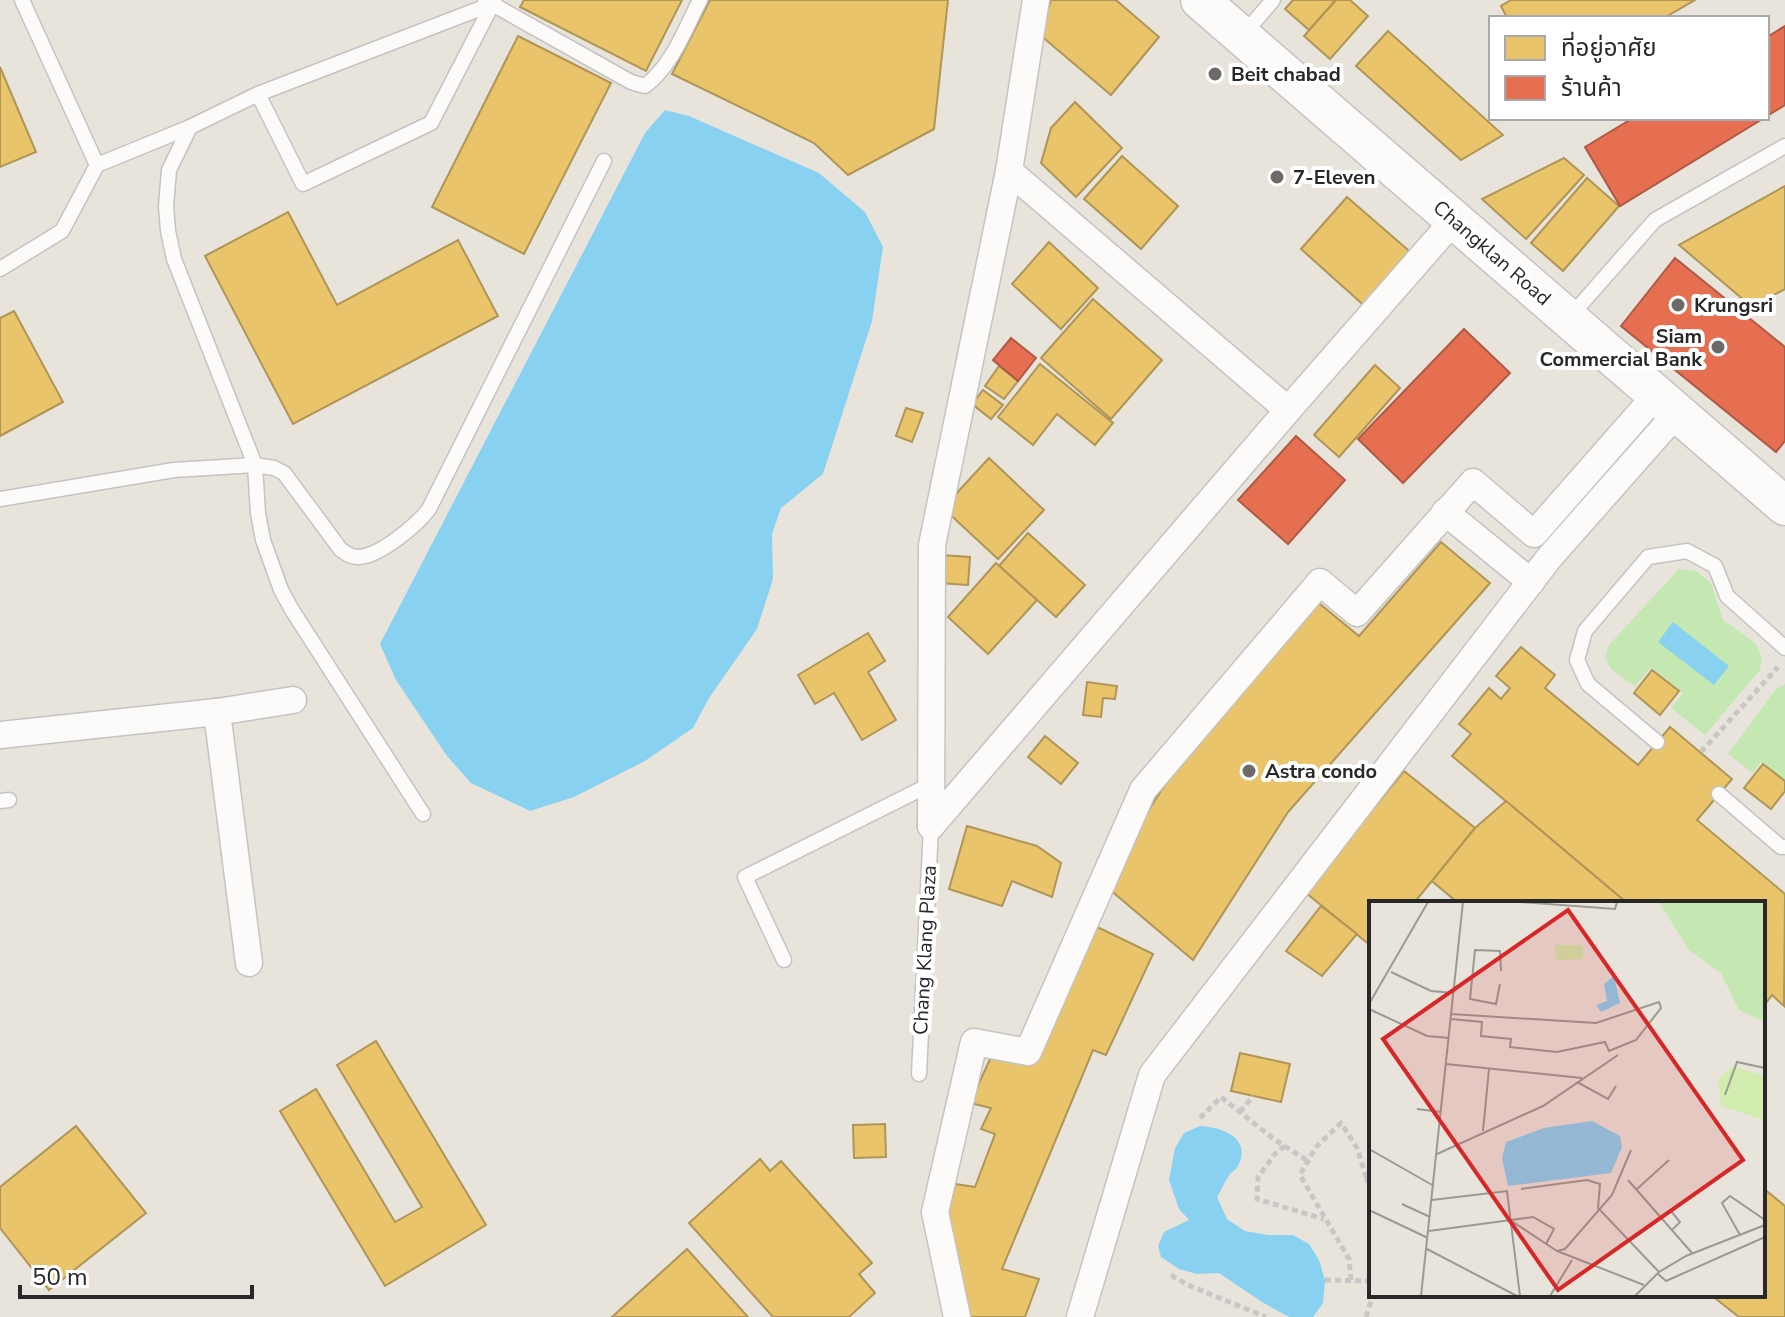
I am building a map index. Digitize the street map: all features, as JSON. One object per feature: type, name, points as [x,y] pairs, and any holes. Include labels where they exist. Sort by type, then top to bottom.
[{"type":"street","points":[[931,826],[932,545],[1009,171],[1036,0]]},
{"type":"street","name":"Changklan Road","points":[[1200,0],[1667,404],[1777,495]]},
{"type":"street","points":[[1009,171],[1288,410]]},
{"type":"street","points":[[931,826],[1454,220]]},
{"type":"street","points":[[957,1317],[935,1212],[974,1042],[1028,1052],[1143,790],[1320,582],[1357,613],[1473,482],[1534,534],[1667,404]]},
{"type":"street","points":[[1080,1317],[1152,1075],[1667,404]]},
{"type":"street","points":[[1445,512],[1531,582]]},
{"type":"street","points":[[0,735],[217,712],[293,700]]},
{"type":"street","points":[[217,712],[249,963]]},
{"type":"lane","points":[[22,0],[97,165]]},
{"type":"lane","points":[[490,1],[631,82],[645,86],[658,76],[700,0]]},
{"type":"lane","points":[[1242,37],[1273,0]]},
{"type":"lane","points":[[0,269],[62,231],[97,165],[190,127],[258,94],[490,1]]},
{"type":"lane","points":[[258,94],[303,184],[431,123],[490,1]]},
{"type":"lane","points":[[190,127],[169,170],[166,206],[168,231],[174,259],[255,465],[263,540],[281,590],[423,814]]},
{"type":"lane","points":[[1568,319],[1655,220],[1785,146]]},
{"type":"lane","points":[[0,499],[174,470],[255,465],[284,473],[341,550],[358,557],[368,555],[419,522],[429,509],[604,161]]},
{"type":"lane","points":[[1657,742],[1588,684],[1577,660],[1585,631],[1648,557],[1687,551],[1715,566],[1727,596],[1785,648]]},
{"type":"lane","points":[[784,960],[745,877],[931,784]]},
{"type":"lane","points":[[1719,794],[1781,847],[1785,847]]},
{"type":"lane","name":"Chang Klang Plaza","points":[[919,1074],[931,826]]},
{"type":"path","points":[[1701,752],[1785,659]]},
{"type":"path","points":[[1240,1112],[1253,1096]]},
{"type":"path","points":[[1200,1118],[1221,1097],[1308,1161]]},
{"type":"path","points":[[1351,1280],[1349,1259],[1300,1175],[1316,1147],[1341,1123],[1357,1148],[1369,1180]]},
{"type":"path","points":[[1285,1146],[1258,1177],[1257,1199],[1325,1220]]},
{"type":"path","points":[[1171,1275],[1266,1317]]},
{"type":"path","points":[[1325,1280],[1369,1281]]},
{"type":"path","points":[[1366,1317],[1372,1297]]},
{"type":"green space","points":[[1679,569],[1696,571],[1711,583],[1723,620],[1755,643],[1762,657],[1760,670],[1705,735],[1671,708],[1683,693],[1651,667],[1635,686],[1611,669],[1605,658],[1609,645]]},
{"type":"green space","points":[[1785,684],[1785,780],[1761,762],[1753,773],[1728,754],[1776,689]]},
{"type":"water","points":[[665,110],[689,116],[819,173],[865,212],[883,247],[872,321],[823,474],[781,508],[772,534],[773,579],[757,629],[709,698],[693,728],[645,761],[574,797],[530,811],[471,783],[447,756],[396,680],[380,644],[645,133]]},
{"type":"water","points":[[1673,622],[1729,666],[1714,685],[1658,642]]},
{"type":"water","points":[[1200,1126],[1225,1131],[1241,1147],[1239,1164],[1217,1197],[1227,1219],[1245,1231],[1293,1235],[1309,1244],[1319,1260],[1325,1280],[1323,1303],[1313,1317],[1289,1317],[1219,1273],[1197,1274],[1179,1269],[1161,1257],[1158,1246],[1164,1232],[1189,1220],[1179,1209],[1169,1180],[1175,1148],[1184,1133]]},
{"type":"building: ที่อยู่อาศัย","points":[[524,0],[682,0],[646,71],[520,7]]},
{"type":"building: ที่อยู่อาศัย","points":[[710,0],[948,0],[934,129],[848,175],[814,143],[672,74]]},
{"type":"building: ที่อยู่อาศัย","points":[[1051,0],[1116,0],[1159,37],[1111,95],[1040,35]]},
{"type":"building: ที่อยู่อาศัย","points":[[1293,0],[1336,0],[1309,30],[1285,9]]},
{"type":"building: ที่อยู่อาศัย","points":[[1336,0],[1350,0],[1368,16],[1330,59],[1304,36]]},
{"type":"building: ที่อยู่อาศัย","points":[[1511,0],[1695,0],[1667,16],[1506,16],[1501,6]]},
{"type":"building: ที่อยู่อาศัย","points":[[1388,31],[1503,135],[1461,160],[1356,66]]},
{"type":"building: ที่อยู่อาศัย","points":[[518,36],[611,83],[524,254],[432,207]]},
{"type":"building: ที่อยู่อาศัย","points":[[0,67],[36,152],[0,167]]},
{"type":"building: ที่อยู่อาศัย","points":[[1075,102],[1122,148],[1076,197],[1041,163],[1051,128]]},
{"type":"building: ที่อยู่อาศัย","points":[[1122,156],[1178,206],[1141,249],[1084,199]]},
{"type":"building: ที่อยู่อาศัย","points":[[1564,158],[1584,175],[1526,239],[1482,199]]},
{"type":"building: ที่อยู่อาศัย","points":[[1587,178],[1619,206],[1563,271],[1531,243]]},
{"type":"building: ที่อยู่อาศัย","points":[[1785,186],[1785,289],[1752,307],[1679,245]]},
{"type":"building: ที่อยู่อาศัย","points":[[1347,197],[1415,256],[1368,309],[1301,249]]},
{"type":"building: ที่อยู่อาศัย","points":[[288,212],[337,305],[458,240],[498,316],[293,424],[205,256]]},
{"type":"building: ที่อยู่อาศัย","points":[[1049,242],[1098,288],[1061,329],[1012,284]]},
{"type":"building: ที่อยู่อาศัย","points":[[1093,299],[1162,360],[1111,419],[1041,358]]},
{"type":"building: ที่อยู่อาศัย","points":[[14,311],[63,402],[0,436],[0,318]]},
{"type":"building: ที่อยู่อาศัย","points":[[1040,364],[1113,423],[1095,445],[1057,414],[1033,445],[998,417]]},
{"type":"building: ที่อยู่อาศัย","points":[[1375,365],[1400,388],[1339,457],[1314,435]]},
{"type":"building: ที่อยู่อาศัย","points":[[999,366],[1018,381],[1004,399],[985,386]]},
{"type":"building: ที่อยู่อาศัย","points":[[983,390],[1003,405],[991,419],[972,404]]},
{"type":"building: ที่อยู่อาศัย","points":[[906,408],[923,413],[912,442],[896,436]]},
{"type":"building: ที่อยู่อาศัย","points":[[989,458],[1044,510],[998,559],[943,508]]},
{"type":"building: ที่อยู่อาศัย","points":[[1028,533],[1085,585],[1056,617],[999,566]]},
{"type":"building: ที่อยู่อาศัย","name":"Astra condo","points":[[1441,542],[1490,583],[1288,812],[1193,960],[1102,883],[1200,730],[1315,600],[1359,636]]},
{"type":"building: ที่อยู่อาศัย","points":[[941,555],[970,557],[968,585],[939,583]]},
{"type":"building: ที่อยู่อาศัย","points":[[996,563],[1037,600],[988,654],[948,617]]},
{"type":"building: ที่อยู่อาศัย","points":[[868,633],[885,661],[868,672],[896,720],[862,740],[834,693],[815,704],[798,675]]},
{"type":"building: ที่อยู่อาศัย","points":[[1521,647],[1555,675],[1545,688],[1638,765],[1670,727],[1732,779],[1697,820],[1785,894],[1784,1006],[1772,995],[1765,1004],[1765,901],[1625,901],[1452,756],[1471,734],[1459,724],[1489,688],[1501,699],[1510,688],[1496,676]]},
{"type":"building: ที่อยู่อาศัย","points":[[1652,670],[1679,691],[1660,715],[1634,693]]},
{"type":"building: ที่อยู่อาศัย","points":[[1087,682],[1117,686],[1115,699],[1103,698],[1101,717],[1083,715]]},
{"type":"building: ที่อยู่อาศัย","points":[[1045,736],[1078,763],[1061,784],[1028,757]]},
{"type":"building: ที่อยู่อาศัย","points":[[1763,764],[1785,781],[1785,791],[1771,809],[1744,788]]},
{"type":"building: ที่อยู่อาศัย","points":[[1404,771],[1475,828],[1416,901],[1369,901],[1369,944],[1305,892]]},
{"type":"building: ที่อยู่อาศัย","points":[[1506,801],[1625,901],[1456,901],[1432,881],[1475,828]]},
{"type":"building: ที่อยู่อาศัย","points":[[967,826],[1037,846],[1061,863],[1052,897],[1012,881],[1002,906],[949,889]]},
{"type":"building: ที่อยู่อาศัย","points":[[1321,906],[1357,934],[1322,976],[1286,951]]},
{"type":"building: ที่อยู่อาศัย","points":[[1089,923],[1153,954],[1106,1055],[1093,1050],[1002,1269],[1039,1279],[1025,1317],[958,1317],[941,1245],[955,1184],[975,1187],[995,1134],[981,1129],[991,1108],[970,1103],[991,1057],[1029,1062]]},
{"type":"building: ที่อยู่อาศัย","points":[[376,1041],[486,1225],[385,1286],[280,1111],[316,1089],[395,1222],[422,1207],[337,1065]]},
{"type":"building: ที่อยู่อาศัย","points":[[1240,1053],[1290,1064],[1281,1102],[1231,1091]]},
{"type":"building: ที่อยู่อาศัย","points":[[885,1124],[886,1157],[854,1158],[853,1125]]},
{"type":"building: ที่อยู่อาศัย","points":[[76,1126],[146,1213],[49,1290],[0,1228],[0,1187]]},
{"type":"building: ที่อยู่อาศัย","points":[[760,1159],[770,1171],[781,1161],[872,1263],[859,1274],[875,1293],[849,1317],[773,1317],[689,1223]]},
{"type":"building: ที่อยู่อาศัย","points":[[1765,1190],[1785,1206],[1785,1317],[1739,1317],[1714,1297],[1765,1297]]},
{"type":"building: ที่อยู่อาศัย","points":[[687,1249],[748,1317],[612,1317]]},
{"type":"building: ร้านค้า","points":[[1785,26],[1785,105],[1769,115],[1769,36]]},
{"type":"building: ร้านค้า","points":[[1630,120],[1761,120],[1620,206],[1585,147]]},
{"type":"building: ร้านค้า","points":[[1675,258],[1785,347],[1785,441],[1776,452],[1621,326]]},
{"type":"building: ร้านค้า","points":[[1464,329],[1510,373],[1403,483],[1358,439]]},
{"type":"building: ร้านค้า","points":[[1011,338],[1036,358],[1018,381],[993,360]]},
{"type":"building: ร้านค้า","points":[[1296,436],[1345,480],[1288,544],[1238,500]]},
{"type":"place","name":"Beit chabad","points":[[1215,74]]},
{"type":"place","name":"7-Eleven","points":[[1277,177]]},
{"type":"place","name":"Krungsri","points":[[1678,305]]},
{"type":"place","name":"Siam Commercial Bank","points":[[1718,347]]},
{"type":"place","name":"Astra condo","points":[[1249,771]]}]
